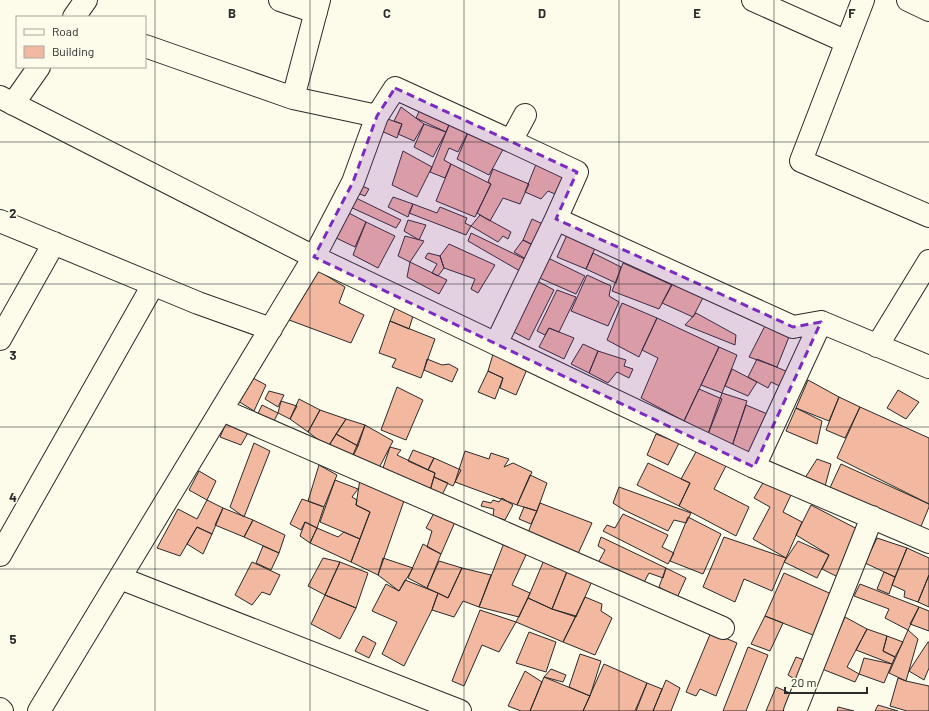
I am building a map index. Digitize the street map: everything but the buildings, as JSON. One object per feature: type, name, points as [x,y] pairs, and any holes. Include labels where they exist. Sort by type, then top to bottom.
[{"type":"street","points":[[75,16],[86,0]]},
{"type":"street","points":[[280,0],[318,6],[293,98]]},
{"type":"street","points":[[753,0],[847,42]]},
{"type":"street","points":[[863,0],[801,161],[929,216]]},
{"type":"street","points":[[908,0],[929,10]]},
{"type":"street","points":[[146,46],[293,98],[377,116]]},
{"type":"street","points":[[38,68],[7,100],[314,257],[754,467],[929,542]]},
{"type":"street","points":[[39,711],[314,257],[354,182],[377,116],[395,88],[511,140],[577,172],[496,344]]},
{"type":"street","points":[[511,140],[525,114]]},
{"type":"street","points":[[556,219],[793,327],[821,322],[929,367]]},
{"type":"street","points":[[0,221],[198,303],[271,329]]},
{"type":"street","points":[[0,339],[54,244]]},
{"type":"street","points":[[877,346],[929,261]]},
{"type":"street","points":[[0,555],[153,285]]},
{"type":"street","points":[[754,467],[821,322]]},
{"type":"street","points":[[222,410],[723,628]]},
{"type":"street","points":[[795,711],[872,517]]},
{"type":"street","points":[[120,578],[460,711]]},
{"type":"highlighted area","points":[[395,88],[577,172],[556,219],[793,327],[821,322],[754,467],[314,257],[353,182],[377,116]]}]
